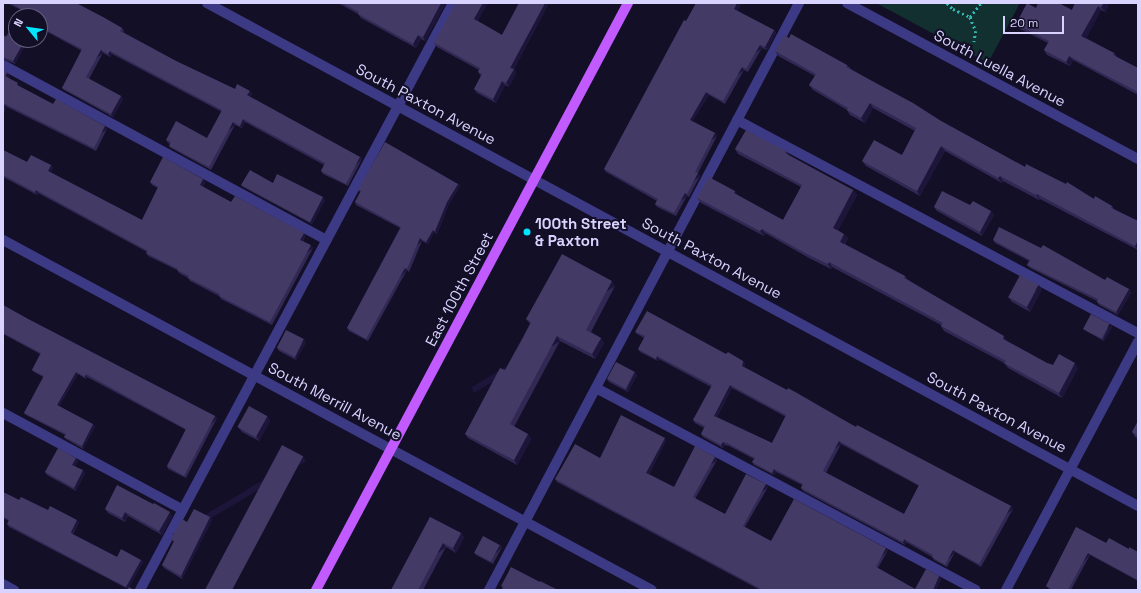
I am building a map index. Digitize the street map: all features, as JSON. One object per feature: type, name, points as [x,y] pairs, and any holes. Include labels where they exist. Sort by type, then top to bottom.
[{"type":"main road","name":"East 100th Street","points":[[316,590],[628,3]]},
{"type":"street","name":"South Paxton Avenue","points":[[207,3],[1138,506]]},
{"type":"street","points":[[140,590],[453,3]]},
{"type":"street","points":[[489,590],[799,3]]},
{"type":"street","name":"South Luella Avenue","points":[[847,3],[1138,159]]},
{"type":"street","points":[[3,65],[327,240]]},
{"type":"street","points":[[737,120],[1138,333]]},
{"type":"street","name":"South Merrill Avenue","points":[[3,240],[392,448],[652,590]]},
{"type":"street","points":[[1006,590],[1138,342]]},
{"type":"street","points":[[596,388],[976,590]]},
{"type":"street","points":[[3,413],[183,510]]},
{"type":"street","points":[[3,584],[14,590]]},
{"type":"path","points":[[947,3],[953,9],[970,17],[976,31],[974,42]]},
{"type":"path","points":[[970,17],[981,3]]},
{"type":"green space","points":[[876,3],[1020,3],[988,63]]},
{"type":"building","points":[[11,3],[76,3],[122,28],[120,31],[176,61],[235,89],[237,84],[250,91],[247,95],[360,157],[346,184],[321,171],[325,163],[243,119],[240,126],[233,122],[209,167],[169,146],[171,142],[166,140],[176,121],[207,138],[222,110],[110,51],[108,54],[101,50],[86,77],[121,96],[111,114],[62,88],[82,49],[48,31],[48,8],[19,8]]},
{"type":"building","points":[[342,3],[441,3],[423,37],[418,35],[413,44],[358,14],[359,12]]},
{"type":"building","points":[[456,3],[483,3],[474,19],[502,35],[519,3],[545,3],[510,68],[514,69],[506,83],[502,81],[493,99],[474,89],[482,74],[478,72],[480,68],[434,43]]},
{"type":"building","points":[[696,3],[737,3],[734,9],[774,30],[765,47],[760,45],[746,69],[742,67],[723,101],[706,92],[690,120],[715,133],[695,172],[698,173],[687,194],[685,193],[674,213],[655,204],[658,199],[604,169],[684,20],[686,21]]},
{"type":"building","points":[[1027,3],[1036,8],[1038,3],[1059,3],[1072,10],[1075,3],[1104,3],[1101,7],[1098,6],[1081,36],[1114,53],[1113,55],[1138,68],[1138,92],[1069,56],[1066,62],[1044,50],[1049,41],[1016,24]]},
{"type":"building","points":[[8,33],[8,48],[20,48],[13,61],[3,57],[3,35],[6,37]]},
{"type":"building","points":[[791,34],[847,65],[846,67],[913,103],[941,121],[1025,167],[1026,164],[1066,184],[1067,182],[1094,199],[1095,196],[1112,206],[1111,208],[1138,221],[1138,240],[1135,246],[1037,194],[1036,195],[1000,176],[998,178],[941,146],[917,191],[862,161],[874,140],[902,155],[916,128],[870,103],[861,118],[847,110],[848,108],[809,85],[816,74],[775,51],[784,35],[789,38]]},
{"type":"building","points":[[3,70],[7,73],[5,76],[18,83],[17,85],[53,104],[56,99],[105,126],[94,148],[5,104],[3,108]]},
{"type":"building","points":[[746,130],[786,151],[785,153],[853,190],[833,228],[844,234],[840,242],[905,276],[904,278],[1004,336],[1003,339],[1047,363],[1053,365],[1059,354],[1075,363],[1059,393],[1004,363],[1006,361],[941,326],[943,323],[829,262],[828,264],[805,253],[762,229],[760,231],[697,198],[709,177],[735,191],[734,193],[783,220],[802,185],[735,149]]},
{"type":"building","points":[[385,142],[458,184],[447,202],[435,231],[433,230],[426,242],[420,238],[407,269],[405,268],[366,339],[347,328],[401,227],[355,202],[361,191],[358,190]]},
{"type":"building","points":[[3,150],[27,162],[31,155],[51,165],[48,171],[142,220],[158,187],[150,182],[163,157],[203,179],[200,185],[231,202],[235,196],[304,233],[300,240],[311,245],[270,322],[219,296],[220,294],[188,278],[189,276],[177,270],[178,269],[146,253],[148,251],[36,190],[35,192],[3,175]]},
{"type":"building","points":[[250,170],[273,183],[277,174],[323,197],[310,222],[241,185]]},
{"type":"building","points":[[942,191],[970,205],[973,201],[991,211],[980,232],[934,207]]},
{"type":"building","points":[[999,227],[1041,248],[1043,245],[1105,280],[1107,277],[1129,289],[1116,312],[1097,302],[1098,299],[1027,265],[1030,260],[993,240]]},
{"type":"building","points":[[562,254],[612,281],[586,330],[601,338],[592,354],[557,336],[510,424],[528,434],[514,460],[465,434],[500,368],[505,370],[523,338],[531,322],[526,319]]},
{"type":"building","points":[[1020,275],[1039,285],[1027,307],[1008,297]]},
{"type":"building","points":[[3,305],[215,416],[184,476],[167,466],[186,429],[86,374],[85,377],[76,372],[57,405],[93,424],[82,446],[64,437],[66,434],[24,413],[44,376],[32,370],[41,353],[3,333]]},
{"type":"building","points":[[647,311],[726,354],[728,352],[743,361],[742,366],[787,390],[788,388],[856,427],[857,425],[1011,506],[979,564],[953,550],[945,565],[932,557],[933,555],[904,539],[903,542],[801,488],[803,484],[774,469],[772,473],[752,462],[755,458],[727,443],[723,442],[721,445],[701,434],[705,426],[693,420],[712,385],[657,356],[656,359],[638,349],[645,336],[635,332]],"holes":[[[730,385],[786,415],[772,443],[714,416]],[[839,441],[919,485],[904,514],[823,471]]]},
{"type":"building","points":[[1091,314],[1110,324],[1102,339],[1083,329]]},
{"type":"building","points":[[286,330],[304,339],[295,357],[277,348]]},
{"type":"building","points":[[616,362],[635,372],[626,389],[607,379]]},
{"type":"building","points":[[249,406],[267,416],[256,437],[237,427]]},
{"type":"building","points":[[621,415],[665,438],[646,473],[674,487],[695,446],[715,457],[693,497],[725,514],[746,474],[766,484],[743,526],[771,541],[794,499],[886,548],[876,567],[915,589],[926,569],[939,576],[933,590],[763,590],[555,479],[575,444],[600,458]]},
{"type":"building","points":[[1138,421],[1138,436],[1132,432]]},
{"type":"building","points":[[282,445],[303,456],[232,590],[205,590]]},
{"type":"building","points":[[58,448],[76,458],[72,465],[83,470],[74,488],[45,472]]},
{"type":"building","points":[[117,485],[170,512],[159,531],[125,512],[122,518],[105,509]]},
{"type":"building","points":[[3,492],[19,500],[21,497],[48,510],[50,506],[77,520],[71,532],[72,534],[117,557],[121,549],[141,560],[126,587],[7,524],[9,520],[3,516]]},
{"type":"building","points":[[194,509],[210,517],[181,576],[162,565],[174,541],[171,539],[182,519],[187,522]]},
{"type":"building","points":[[430,517],[461,533],[453,548],[443,543],[418,590],[391,590]]},
{"type":"building","points":[[1076,527],[1106,543],[1109,538],[1129,549],[1129,547],[1138,552],[1138,580],[1088,553],[1068,590],[1053,590],[1046,586]]},
{"type":"building","points":[[483,536],[500,545],[491,562],[474,553]]},
{"type":"building","points":[[511,567],[558,590],[501,590],[503,587],[501,586]]},
{"type":"building","points":[[129,587],[134,590],[127,590]]},
{"type":"place","name":"100th Street & Paxton","points":[[527,232]]}]
